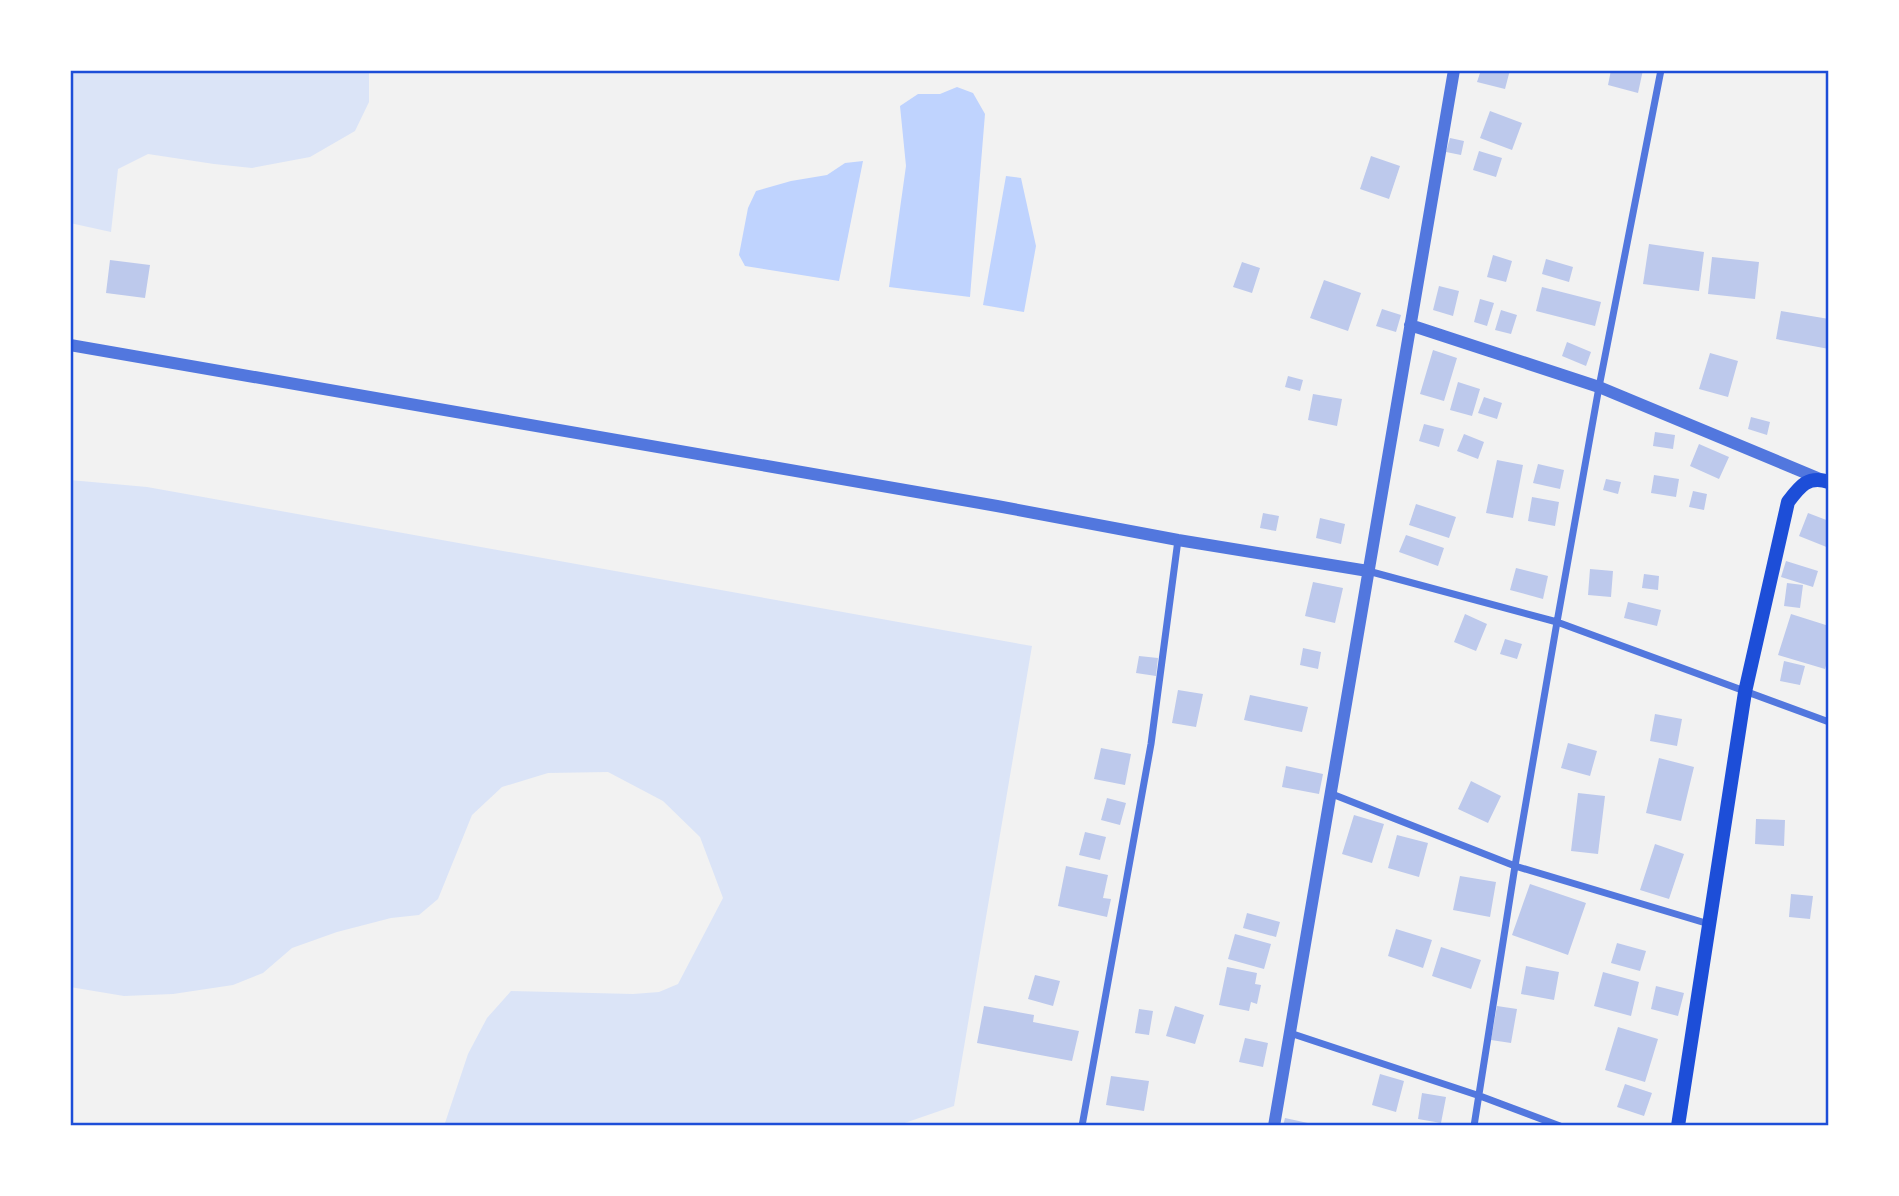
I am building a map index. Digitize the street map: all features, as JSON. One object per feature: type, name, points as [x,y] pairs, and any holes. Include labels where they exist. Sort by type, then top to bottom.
[{"type":"main road","points":[[1678,1126],[1745,692],[1788,502],[1799,487],[1812,480],[1824,481]]},
{"type":"street","points":[[1275,1126],[1454,70]]},
{"type":"street","points":[[1474,1126],[1557,622],[1661,70]]},
{"type":"street","points":[[1410,325],[1600,387],[1824,481]]},
{"type":"street","points":[[70,345],[1368,571],[1557,622],[1829,722]]},
{"type":"street","points":[[1082,1126],[1151,744],[1178,540]]},
{"type":"street","points":[[1332,794],[1515,866],[1710,924]]},
{"type":"street","points":[[1290,1033],[1480,1096],[1560,1126]]},
{"type":"shaded area","points":[[70,70],[369,70],[369,102],[355,131],[310,157],[252,168],[148,154],[118,169],[111,232],[70,223]]},
{"type":"shaded area","points":[[70,480],[147,487],[1032,646],[954,1106],[896,1126],[444,1126],[468,1054],[487,1018],[511,991],[633,994],[659,992],[678,984],[723,898],[700,837],[663,801],[608,772],[548,773],[502,787],[472,815],[438,899],[419,915],[391,918],[337,932],[292,948],[263,973],[233,985],[173,994],[124,996],[70,987]]},
{"type":"water","points":[[957,87],[973,93],[985,114],[970,297],[889,287],[906,166],[900,106],[918,94],[940,94]]},
{"type":"water","points":[[863,161],[839,281],[745,266],[739,255],[748,208],[756,191],[827,175],[845,163]]},
{"type":"water","points":[[1006,176],[1021,178],[1036,246],[1024,312],[983,305]]},
{"type":"building","points":[[1481,70],[1510,70],[1505,89],[1477,82]]},
{"type":"building","points":[[1611,70],[1643,70],[1638,93],[1608,85]]},
{"type":"building","points":[[1490,111],[1522,123],[1512,150],[1480,138]]},
{"type":"building","points":[[1450,138],[1464,141],[1461,155],[1446,152]]},
{"type":"building","points":[[1479,151],[1502,158],[1496,177],[1473,170]]},
{"type":"building","points":[[1371,156],[1400,166],[1389,199],[1360,189]]},
{"type":"building","points":[[1649,244],[1704,252],[1699,291],[1643,284]]},
{"type":"building","points":[[1493,255],[1512,261],[1506,282],[1487,277]]},
{"type":"building","points":[[1712,257],[1759,262],[1755,299],[1708,294]]},
{"type":"building","points":[[1546,259],[1573,267],[1569,282],[1542,274]]},
{"type":"building","points":[[110,260],[150,265],[145,298],[106,293]]},
{"type":"building","points":[[1242,262],[1260,268],[1252,293],[1233,287]]},
{"type":"building","points":[[1324,280],[1361,293],[1348,331],[1310,318]]},
{"type":"building","points":[[1439,286],[1459,291],[1453,316],[1433,310]]},
{"type":"building","points":[[1542,287],[1601,302],[1595,326],[1536,311]]},
{"type":"building","points":[[1480,299],[1494,303],[1487,326],[1474,322]]},
{"type":"building","points":[[1382,309],[1401,315],[1396,332],[1376,326]]},
{"type":"building","points":[[1501,310],[1517,315],[1511,334],[1495,330]]},
{"type":"building","points":[[1781,311],[1829,319],[1829,349],[1776,339]]},
{"type":"building","points":[[1567,342],[1591,352],[1586,366],[1562,356]]},
{"type":"building","points":[[1433,350],[1457,358],[1444,401],[1420,394]]},
{"type":"building","points":[[1710,353],[1738,361],[1728,397],[1699,389]]},
{"type":"building","points":[[1288,376],[1303,380],[1300,391],[1285,387]]},
{"type":"building","points":[[1458,382],[1480,389],[1472,416],[1450,410]]},
{"type":"building","points":[[1313,394],[1342,399],[1337,426],[1308,420]]},
{"type":"building","points":[[1484,397],[1502,403],[1497,419],[1478,413]]},
{"type":"building","points":[[1751,417],[1770,422],[1767,435],[1748,429]]},
{"type":"building","points":[[1424,424],[1444,429],[1439,447],[1419,441]]},
{"type":"building","points":[[1655,432],[1675,435],[1673,449],[1653,446]]},
{"type":"building","points":[[1464,434],[1484,442],[1478,459],[1457,451]]},
{"type":"building","points":[[1699,444],[1729,457],[1719,479],[1690,466]]},
{"type":"building","points":[[1497,460],[1523,465],[1513,518],[1486,513]]},
{"type":"building","points":[[1538,464],[1564,470],[1560,489],[1533,483]]},
{"type":"building","points":[[1654,475],[1679,479],[1676,497],[1651,493]]},
{"type":"building","points":[[1606,479],[1621,482],[1618,494],[1603,490]]},
{"type":"building","points":[[1693,491],[1707,494],[1704,510],[1689,507]]},
{"type":"building","points":[[1532,497],[1559,502],[1555,526],[1528,521]]},
{"type":"building","points":[[1416,504],[1456,517],[1449,538],[1409,525]]},
{"type":"building","points":[[1263,513],[1279,516],[1276,531],[1260,528]]},
{"type":"building","points":[[1808,513],[1829,521],[1829,548],[1799,536]]},
{"type":"building","points":[[1320,518],[1345,524],[1341,544],[1316,538]]},
{"type":"building","points":[[1406,535],[1444,548],[1438,566],[1399,552]]},
{"type":"building","points":[[1786,561],[1818,571],[1813,587],[1781,577]]},
{"type":"building","points":[[1516,568],[1548,576],[1543,599],[1510,590]]},
{"type":"building","points":[[1590,569],[1613,571],[1611,597],[1588,595]]},
{"type":"building","points":[[1644,574],[1659,576],[1658,590],[1642,588]]},
{"type":"building","points":[[1313,582],[1343,588],[1335,623],[1305,616]]},
{"type":"building","points":[[1787,583],[1803,585],[1800,608],[1784,606]]},
{"type":"building","points":[[1628,602],[1661,610],[1657,626],[1624,618]]},
{"type":"building","points":[[1465,614],[1487,624],[1476,651],[1454,642]]},
{"type":"building","points":[[1791,614],[1829,626],[1829,655],[1825,669],[1778,655]]},
{"type":"building","points":[[1505,639],[1522,644],[1517,659],[1500,654]]},
{"type":"building","points":[[1303,648],[1321,652],[1318,669],[1300,665]]},
{"type":"building","points":[[1139,656],[1158,658],[1156,676],[1136,673]]},
{"type":"building","points":[[1784,661],[1805,666],[1800,685],[1780,681]]},
{"type":"building","points":[[1178,690],[1203,694],[1196,727],[1172,723]]},
{"type":"building","points":[[1250,695],[1308,707],[1302,732],[1244,720]]},
{"type":"building","points":[[1655,714],[1682,719],[1677,746],[1650,741]]},
{"type":"building","points":[[1568,743],[1597,751],[1590,776],[1561,768]]},
{"type":"building","points":[[1101,748],[1131,754],[1125,785],[1094,779]]},
{"type":"building","points":[[1659,758],[1694,767],[1681,821],[1646,813]]},
{"type":"building","points":[[1286,766],[1323,774],[1319,794],[1282,787]]},
{"type":"building","points":[[1471,781],[1501,796],[1488,823],[1458,809]]},
{"type":"building","points":[[1578,793],[1605,796],[1598,854],[1571,851]]},
{"type":"building","points":[[1107,798],[1126,803],[1120,825],[1101,820]]},
{"type":"building","points":[[1354,815],[1384,824],[1372,863],[1342,854]]},
{"type":"building","points":[[1756,819],[1785,820],[1784,846],[1755,844]]},
{"type":"building","points":[[1085,832],[1106,837],[1100,860],[1079,855]]},
{"type":"building","points":[[1397,835],[1428,843],[1419,877],[1388,868]]},
{"type":"building","points":[[1655,844],[1684,854],[1669,899],[1640,890]]},
{"type":"building","points":[[1066,866],[1108,875],[1103,898],[1111,899],[1107,917],[1058,906]]},
{"type":"building","points":[[1460,876],[1496,882],[1490,917],[1453,910]]},
{"type":"building","points":[[1530,884],[1586,903],[1568,955],[1512,935]]},
{"type":"building","points":[[1791,894],[1813,896],[1810,919],[1789,917]]},
{"type":"building","points":[[1247,913],[1280,922],[1276,937],[1243,928]]},
{"type":"building","points":[[1396,929],[1432,940],[1423,968],[1388,956]]},
{"type":"building","points":[[1235,934],[1271,944],[1264,969],[1228,959]]},
{"type":"building","points":[[1617,943],[1646,951],[1640,971],[1611,963]]},
{"type":"building","points":[[1441,947],[1481,960],[1471,989],[1432,976]]},
{"type":"building","points":[[1526,966],[1559,972],[1554,1000],[1521,994]]},
{"type":"building","points":[[1227,967],[1257,973],[1255,984],[1261,985],[1257,1004],[1251,1002],[1249,1011],[1219,1005]]},
{"type":"building","points":[[1603,972],[1639,982],[1631,1016],[1594,1006]]},
{"type":"building","points":[[1035,975],[1060,981],[1053,1006],[1028,999]]},
{"type":"building","points":[[1656,986],[1684,993],[1678,1016],[1651,1009]]},
{"type":"building","points":[[984,1006],[1034,1015],[1033,1022],[1079,1031],[1072,1061],[977,1043]]},
{"type":"building","points":[[1175,1006],[1204,1015],[1195,1044],[1166,1036]]},
{"type":"building","points":[[1497,1006],[1517,1009],[1511,1043],[1491,1040]]},
{"type":"building","points":[[1139,1009],[1153,1011],[1149,1035],[1135,1033]]},
{"type":"building","points":[[1618,1027],[1658,1039],[1645,1082],[1605,1070]]},
{"type":"building","points":[[1245,1038],[1268,1043],[1263,1067],[1239,1062]]},
{"type":"building","points":[[1380,1074],[1404,1081],[1396,1112],[1372,1105]]},
{"type":"building","points":[[1111,1076],[1149,1081],[1144,1111],[1106,1105]]},
{"type":"building","points":[[1625,1084],[1652,1093],[1644,1116],[1617,1107]]},
{"type":"building","points":[[1422,1093],[1446,1097],[1441,1123],[1418,1119]]},
{"type":"building","points":[[1285,1118],[1317,1125],[1317,1126],[1283,1126]]}]
